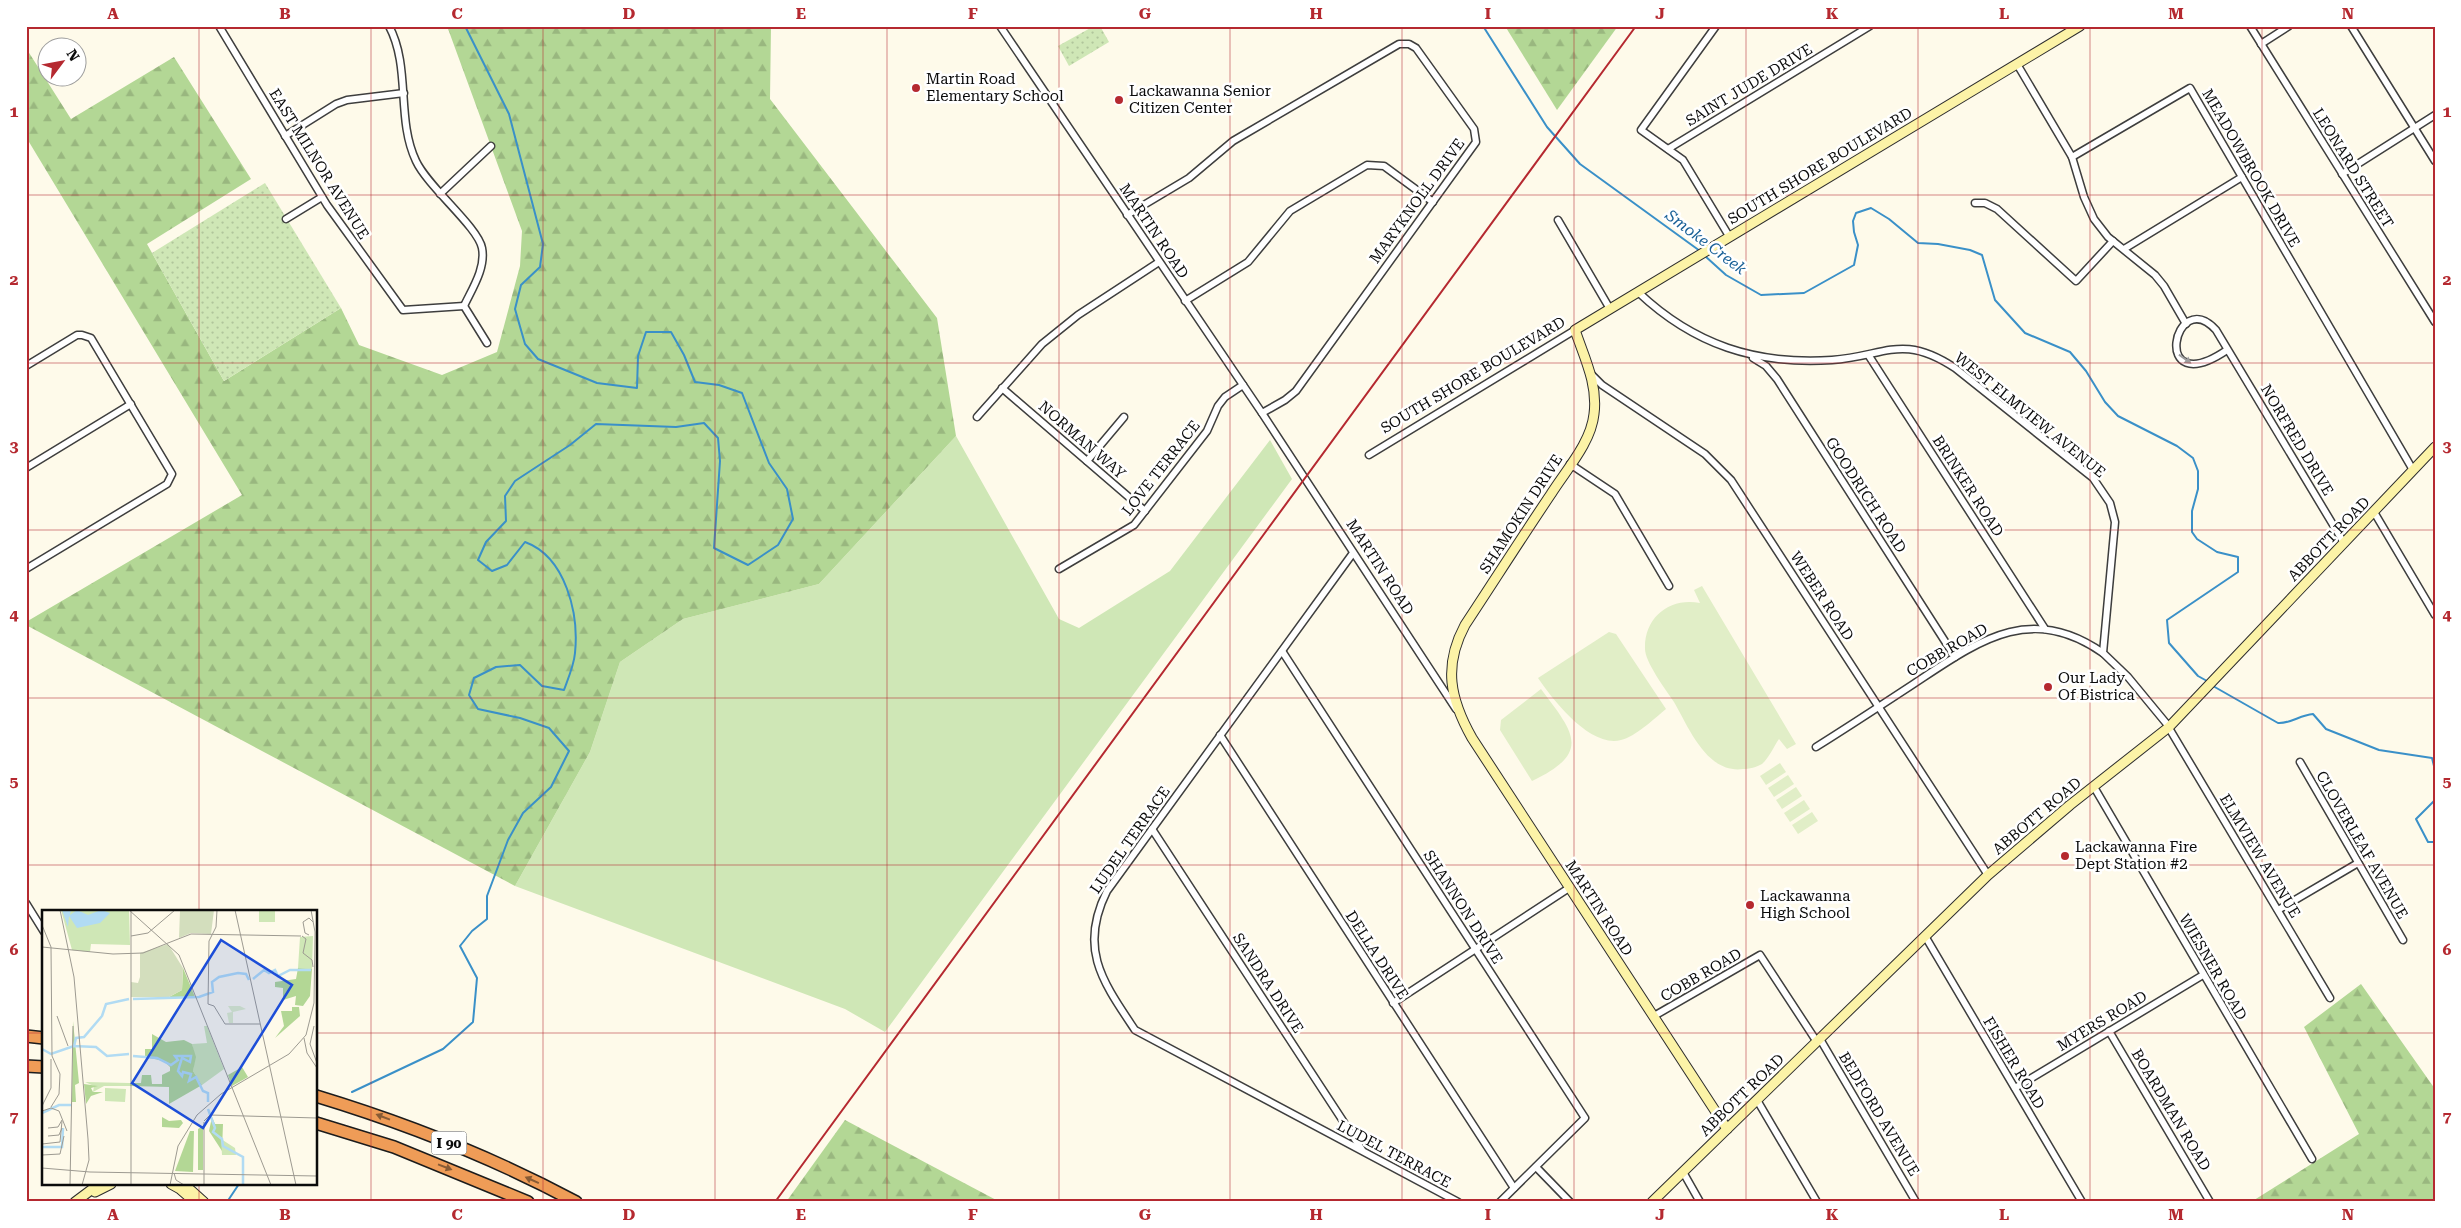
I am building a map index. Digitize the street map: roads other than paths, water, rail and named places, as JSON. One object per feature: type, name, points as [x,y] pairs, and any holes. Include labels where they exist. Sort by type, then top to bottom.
[{"type":"highway","points":[[26,1036],[42,1038]]},
{"type":"highway","points":[[26,1066],[42,1067]]},
{"type":"highway","name":"I 90","points":[[318,1097],[362,1110],[448,1142],[576,1202]]},
{"type":"highway","name":"I 90","points":[[318,1124],[394,1147],[528,1202]]},
{"type":"street","name":"EAST MILNOR AVENUE","points":[[219,26],[322,197],[403,310],[464,306]]},
{"type":"street","points":[[389,26],[398,50],[411,149],[420,169],[481,244],[482,266],[464,306],[487,343]]},
{"type":"street","name":"MARTIN ROAD","points":[[1000,26],[1184,301],[1262,413],[1727,1129]]},
{"type":"street","points":[[1716,26],[1641,130],[1683,160],[1729,236]]},
{"type":"street","name":"SAINT JUDE DRIVE","points":[[1668,149],[1870,26]]},
{"type":"street","name":"SOUTH SHORE BOULEVARD","points":[[1369,455],[1729,236],[2080,26]]},
{"type":"street","name":"LEONARD STREET","points":[[2250,26],[2435,322]]},
{"type":"street","points":[[2261,44],[2289,26]]},
{"type":"street","points":[[2351,26],[2435,161]]},
{"type":"street","name":"MARYKNOLL DRIVE","points":[[1127,215],[1189,178],[1233,142],[1404,43],[1416,48],[1476,135],[1476,142],[1296,391],[1262,413]]},
{"type":"street","points":[[2017,64],[2072,157],[2088,209],[2100,228],[2140,261],[2164,286],[2186,324],[2178,331],[2176,351],[2183,360],[2191,364],[2203,364],[2227,350]]},
{"type":"street","name":"MEADOWBROOK DRIVE","points":[[2072,157],[2190,88],[2413,470]]},
{"type":"street","points":[[285,136],[336,104],[347,100],[404,93]]},
{"type":"street","points":[[2342,174],[2435,115]]},
{"type":"street","points":[[440,194],[491,146]]},
{"type":"street","points":[[1184,301],[1248,262],[1262,248],[1279,222],[1290,211],[1367,165],[1384,166],[1433,202]]},
{"type":"street","points":[[2124,249],[2242,177]]},
{"type":"street","points":[[286,219],[322,197]]},
{"type":"street","points":[[1975,203],[1984,203],[1997,209],[2076,281],[2114,241]]},
{"type":"street","points":[[1558,220],[1610,308]]},
{"type":"street","points":[[977,417],[1042,344],[1071,321],[1159,262]]},
{"type":"street","name":"WEST ELMVIEW AVENUE","points":[[1638,292],[1663,314],[1683,327],[1719,345],[1747,355],[1801,362],[1869,356],[1898,348],[1921,351],[1940,358],[2096,481],[2110,503],[2115,522],[2103,653]]},
{"type":"street","name":"NORFRED DRIVE","points":[[2186,324],[2201,321],[2212,326],[2344,543]]},
{"type":"street","name":"SHAMOKIN DRIVE","points":[[1457,711],[1452,690],[1451,670],[1459,636],[1587,438],[1594,416],[1594,390],[1590,372],[1575,330]]},
{"type":"street","points":[[26,366],[77,335],[87,336],[92,340],[171,470],[171,479],[167,484],[26,569]]},
{"type":"street","name":"GOODRICH ROAD","points":[[1747,355],[1766,366],[1777,378],[1956,657]]},
{"type":"street","name":"BRINKER ROAD","points":[[1869,356],[2045,630]]},
{"type":"street","name":"WEBER ROAD","points":[[1590,372],[1602,385],[1705,454],[1731,480],[1988,875]]},
{"type":"street","name":"LOVE TERRACE","points":[[1059,568],[1134,525],[1207,431],[1218,406],[1225,397],[1243,385]]},
{"type":"street","name":"NORMAN WAY","points":[[1002,388],[1145,511]]},
{"type":"street","points":[[26,468],[131,404]]},
{"type":"street","points":[[1087,461],[1124,417]]},
{"type":"street","name":"ABBOTT ROAD","points":[[1652,1202],[1988,875],[2168,727],[2435,447]]},
{"type":"street","points":[[1570,464],[1615,494],[1669,586]]},
{"type":"street","points":[[2374,512],[2435,615]]},
{"type":"street","name":"LUDEL TERRACE","points":[[1353,553],[1107,891],[1096,916],[1094,948],[1105,986],[1135,1030],[1458,1202]]},
{"type":"street","name":"COBB ROAD","points":[[1816,748],[1956,657],[1994,636],[2023,629],[2045,630],[2073,636],[2103,653]]},
{"type":"street","name":"SHANNON DRIVE","points":[[1282,651],[1585,1118],[1536,1167]]},
{"type":"street","points":[[2103,653],[2128,677],[2168,727]]},
{"type":"street","name":"ELMVIEW AVENUE","points":[[2168,727],[2330,998]]},
{"type":"street","name":"DELLA DRIVE","points":[[1220,735],[1514,1188]]},
{"type":"street","name":"CLOVERLEAF AVENUE","points":[[2300,762],[2403,940]]},
{"type":"street","name":"WIESNER ROAD","points":[[2094,787],[2312,1159]]},
{"type":"street","name":"SANDRA DRIVE","points":[[1152,829],[1364,1152]]},
{"type":"street","points":[[2278,910],[2358,863]]},
{"type":"street","points":[[1393,1003],[1569,888]]},
{"type":"street","points":[[26,903],[42,929]]},
{"type":"street","name":"FISHER ROAD","points":[[1925,936],[2082,1202]]},
{"type":"street","name":"COBB ROAD","points":[[1654,1016],[1760,955]]},
{"type":"street","name":"BEDFORD AVENUE","points":[[1760,955],[1818,1040],[1913,1200]]},
{"type":"street","name":"MYERS ROAD","points":[[2015,1088],[2203,975]]},
{"type":"street","name":"BOARDMAN ROAD","points":[[2109,1031],[2210,1202]]},
{"type":"street","points":[[1757,1100],[1817,1202]]},
{"type":"street","points":[[1500,1202],[1536,1167],[1570,1202]]},
{"type":"street","points":[[1683,1172],[1700,1202]]},
{"type":"street","points":[[88,1194],[97,1186]]},
{"type":"street","points":[[75,1202],[107,1186]]},
{"type":"street","points":[[175,1186],[195,1202]]},
{"type":"street","points":[[186,1186],[204,1202]]},
{"type":"waterway","points":[[352,1092],[443,1049],[473,1022],[477,978],[460,946],[472,931],[487,919],[487,896],[508,840],[523,813],[551,787],[569,751],[549,728],[520,718],[478,709],[469,695],[474,678],[496,667],[520,665],[542,686],[564,690],[571,672],[575,653],[575,621],[567,588],[551,560],[539,549],[525,542],[507,565],[492,571],[478,560],[486,542],[506,521],[505,496],[515,481],[570,445],[596,424],[676,427],[704,423],[718,438],[720,461],[714,548],[748,565],[778,545],[793,519],[787,489],[769,463],[742,393],[719,385],[695,382],[684,355],[671,332],[646,332],[638,356],[637,388],[597,383],[538,359],[525,344],[515,309],[521,285],[540,267],[543,244],[509,114],[465,26]]},
{"type":"waterway","name":"Smoke Creek","points":[[1483,26],[1547,127],[1580,164],[1700,251]]},
{"type":"waterway","name":"Smoke Creek","points":[[1705,256],[1726,275],[1761,295],[1804,293],[1854,265],[1858,245],[1853,221],[1856,213],[1871,208],[1889,219],[1918,243],[1938,244],[1970,250],[1982,255],[1995,300],[2025,333],[2070,352],[2086,371],[2105,402],[2118,416],[2177,446],[2193,458],[2198,471],[2198,489],[2192,511],[2192,532],[2197,539],[2217,552],[2238,557],[2238,572],[2167,620],[2169,643],[2198,676],[2207,681]]},
{"type":"waterway","name":"Smoke Creek","points":[[2213,686],[2278,723],[2313,714],[2326,729],[2379,750],[2432,758],[2435,770]]},
{"type":"waterway","name":"Smoke Creek","points":[[2435,800],[2416,819],[2428,842],[2435,842]]},
{"type":"waterway","points":[[227,1202],[238,1186]]},
{"type":"railway","points":[[775,1202],[1636,26]]},
{"type":"place","name":"Martin Road Elementary School","points":[[916,88]]},
{"type":"place","name":"Lackawanna Senior Citizen Center","points":[[1119,100]]},
{"type":"place","name":"Our Lady Of Bistrica","points":[[2048,687]]},
{"type":"place","name":"Lackawanna Fire Dept Station #2","points":[[2065,856]]},
{"type":"place","name":"Lackawanna High School","points":[[1750,905]]}]
